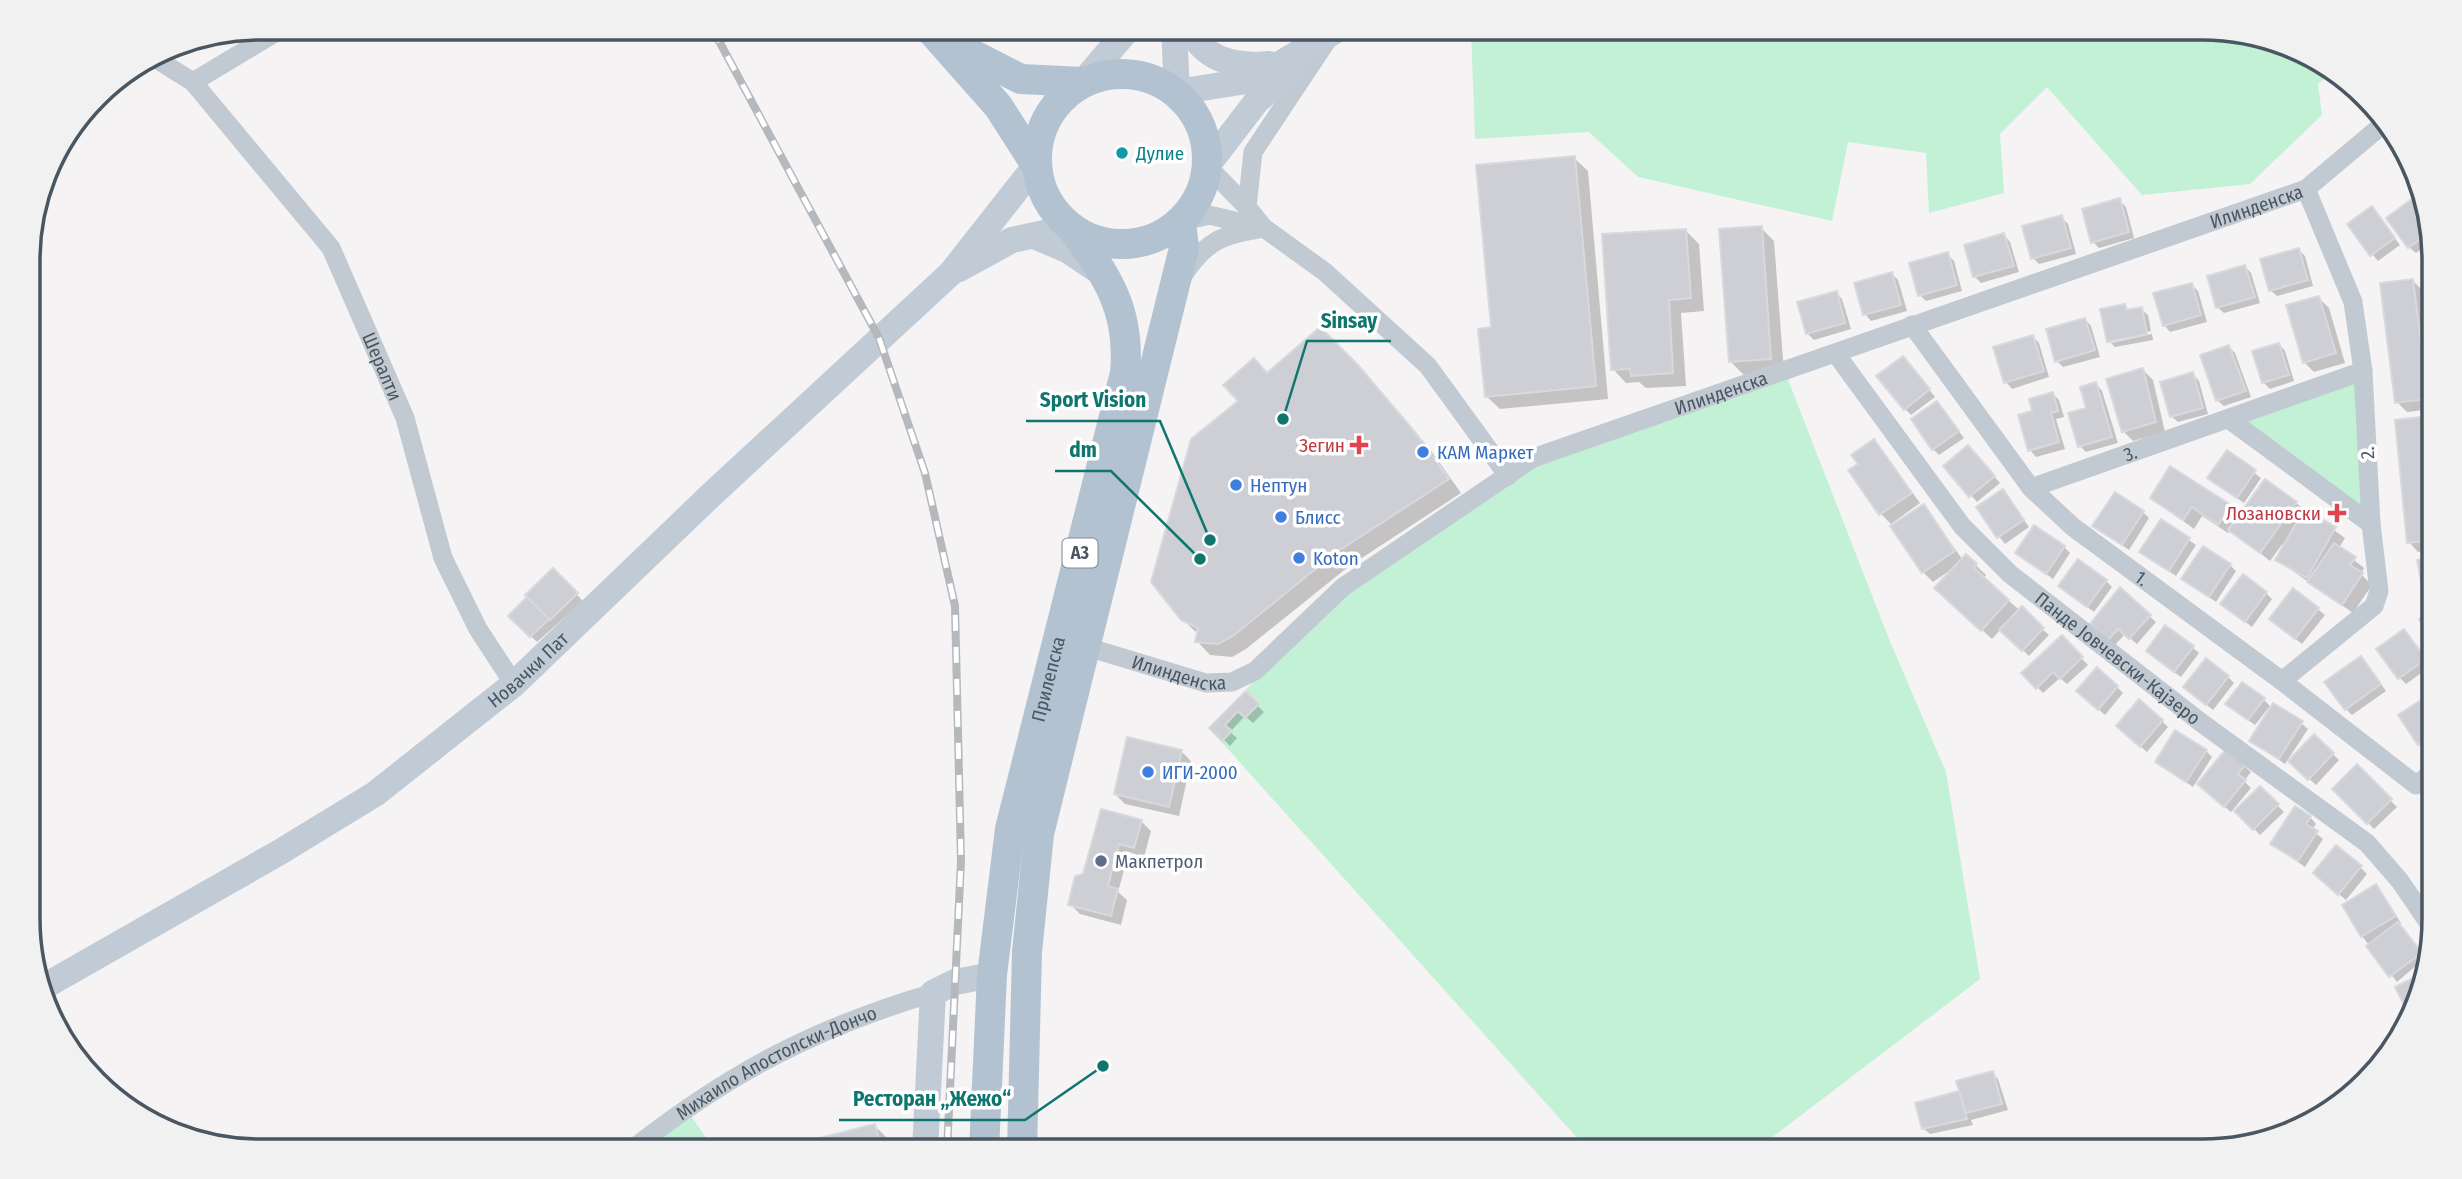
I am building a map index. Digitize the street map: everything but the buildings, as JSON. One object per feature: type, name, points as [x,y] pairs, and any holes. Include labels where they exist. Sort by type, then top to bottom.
[{"type":"main road","name":"A3","points":[[939,40],[998,106],[1036,165]]},
{"type":"main road","name":"A3","points":[[946,40],[1021,79],[1083,82]]},
{"type":"main road","points":[[1083,82],[1119,40]]},
{"type":"main road","points":[[1175,40],[1177,92],[1253,80],[1319,40]]},
{"type":"main road","points":[[1195,40],[1228,64],[1281,63]]},
{"type":"main road","points":[[1207,166],[1256,102],[1325,40]]},
{"type":"main road","name":"A3","points":[[1107,74],[1131,74],[1155,80],[1177,92],[1195,113],[1205,138],[1207,166],[1204,186],[1195,205],[1181,222],[1161,235],[1139,243],[1115,245],[1091,239],[1071,227],[1053,211],[1041,189],[1036,165],[1038,140],[1047,116],[1063,97],[1083,82],[1107,74]]},
{"type":"main road","points":[[1007,121],[1014,151],[1009,198]]},
{"type":"main road","points":[[951,273],[1036,165]]},
{"type":"main road","name":"Прилепска","points":[[1021,1139],[1027,952],[1039,834],[1184,248],[1181,222]]},
{"type":"main road","points":[[951,273],[1012,240],[1071,227]]},
{"type":"main road","name":"Прилепска","points":[[985,1139],[992,975],[1010,830],[1125,373],[1127,350],[1120,304],[1107,276],[1071,227]]},
{"type":"main road","points":[[1034,236],[1066,250],[1107,276]]},
{"type":"main road","name":"Новачки Пат","points":[[50,983],[280,852],[375,794],[514,684],[710,496],[951,273]]},
{"type":"main road","points":[[926,1139],[933,993],[955,982],[992,975]]},
{"type":"street","points":[[193,82],[263,40]]},
{"type":"street","points":[[1247,207],[1253,152],[1329,40]]},
{"type":"street","name":"Шералти","points":[[163,63],[193,82],[331,248],[405,418],[443,558],[478,629],[514,684]]},
{"type":"street","name":"Илинденска","points":[[1087,647],[1206,683],[1231,682],[1255,671],[1343,587],[1532,458],[2306,189],[2378,129]]},
{"type":"street","points":[[1207,166],[1264,228],[1325,272],[1429,366],[1508,476]]},
{"type":"street","name":"2.","points":[[2282,681],[2374,606],[2379,591],[2371,524],[2363,371],[2353,302],[2306,189]]},
{"type":"street","points":[[1181,222],[1209,215],[1264,228]]},
{"type":"street","points":[[1173,292],[1194,258],[1217,238],[1264,228]]},
{"type":"street","name":"1.","points":[[1912,325],[2031,488],[2073,527],[2282,681],[2416,785],[2422,780]]},
{"type":"street","name":"Панде Јовчевски-Кајзеро","points":[[1836,354],[1962,526],[2010,574],[2203,724],[2367,843],[2400,881],[2422,913]]},
{"type":"street","name":"3.","points":[[2031,488],[2231,420],[2363,371]]},
{"type":"street","points":[[2231,420],[2371,524]]},
{"type":"street","name":"Михаило Апостолски-Дончо","points":[[646,1139],[685,1107],[759,1061],[821,1032],[933,993]]},
{"type":"green space","points":[[1471,40],[2202,40],[2259,48],[2286,57],[2325,79],[2318,84],[2322,115],[2250,184],[2142,195],[2047,87],[2000,134],[2004,193],[1929,213],[1926,153],[1848,142],[1832,221],[1638,177],[1589,132],[1475,139]]},
{"type":"green space","points":[[2363,371],[2371,524],[2230,420]]},
{"type":"green space","points":[[1785,372],[1889,639],[1946,772],[1980,979],[1771,1138],[1578,1138],[1209,728],[1259,676],[1313,612],[1533,458]]},
{"type":"green space","points":[[685,1107],[707,1139],[645,1139]]},
{"type":"railway","points":[[718,40],[879,338],[925,473],[955,606],[961,861],[948,1139]]},
{"type":"place","name":"Дулие","points":[[1122,153]]},
{"type":"place","name":"Sinsay","points":[[1283,419]]},
{"type":"place","name":"Зегин","points":[[1359,445]]},
{"type":"place","name":"КАМ Маркет","points":[[1423,452]]},
{"type":"place","name":"Нептун","points":[[1236,485]]},
{"type":"place","name":"Лозановски","points":[[2337,513]]},
{"type":"place","name":"Блисс","points":[[1281,517]]},
{"type":"place","name":"Sport Vision","points":[[1210,540]]},
{"type":"place","name":"Koton","points":[[1299,558]]},
{"type":"place","name":"dm","points":[[1200,559]]},
{"type":"place","name":"ИГИ-2000","points":[[1148,772]]},
{"type":"place","name":"Макпетрол","points":[[1101,861]]},
{"type":"place","name":"Ресторан „Жежо“","points":[[1103,1066]]}]
